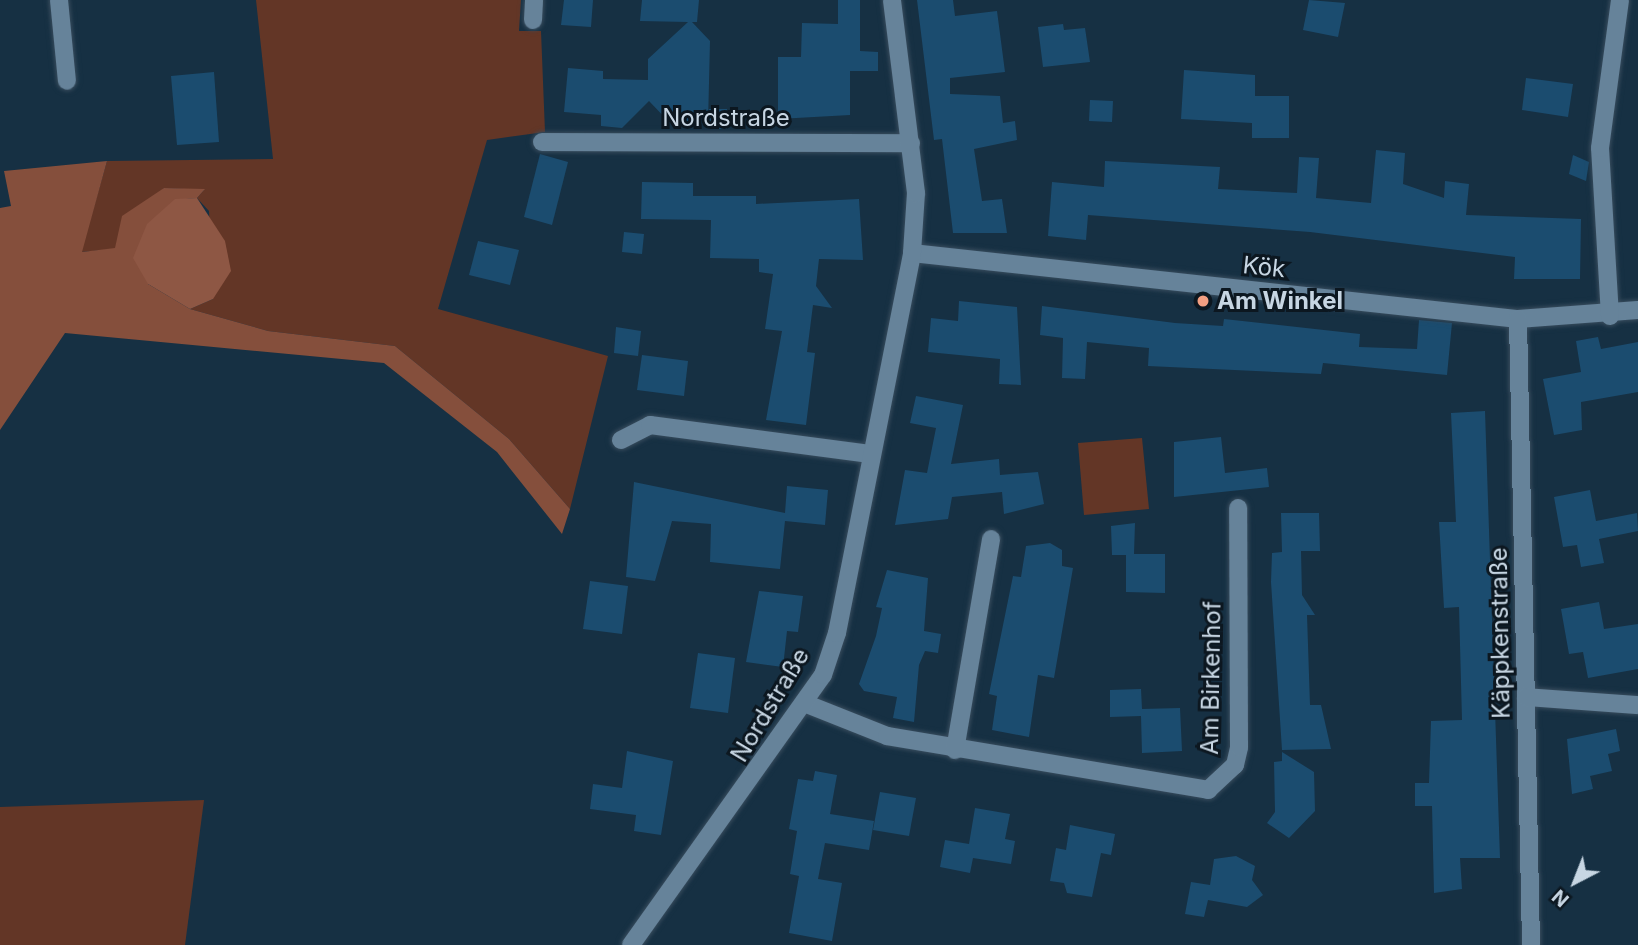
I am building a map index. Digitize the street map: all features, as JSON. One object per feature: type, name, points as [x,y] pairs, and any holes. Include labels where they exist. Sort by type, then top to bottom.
[{"type":"street","points":[[59,0],[66,81]]},
{"type":"street","points":[[533,20],[534,0]]},
{"type":"street","name":"Nordstraße","points":[[631,945],[823,675],[837,633],[870,454],[912,253],[911,143],[892,0]]},
{"type":"street","points":[[1610,316],[1600,148],[1620,0]]},
{"type":"street","name":"Nordstraße","points":[[542,142],[911,143]]},
{"type":"street","name":"Kök","points":[[912,253],[1518,319],[1610,316],[1638,310]]},
{"type":"street","name":"Käppkenstraße","points":[[1518,319],[1531,945]]},
{"type":"street","points":[[621,440],[650,425],[870,454]]},
{"type":"street","name":"Am Birkenhof","points":[[804,703],[887,736],[954,750],[1194,791],[1225,779],[1239,747],[1238,508]]},
{"type":"street","points":[[954,750],[990,539]]},
{"type":"street","points":[[1526,697],[1638,705]]},
{"type":"shaded area","points":[[256,0],[521,0],[519,31],[541,31],[545,132],[487,140],[438,309],[608,356],[570,509],[509,439],[395,346],[268,331],[190,309],[213,299],[209,211],[197,198],[204,190],[164,188],[115,249],[81,252],[107,161],[273,159]]},
{"type":"shaded area","points":[[107,161],[82,252],[115,248],[122,216],[164,188],[205,189],[197,198],[175,200],[148,284],[190,309],[268,331],[395,346],[509,439],[570,509],[562,534],[497,452],[384,363],[65,333],[0,430],[0,208],[11,206],[4,171]]},
{"type":"shaded area","points":[[197,198],[225,241],[231,271],[213,299],[190,309],[148,284],[133,258],[147,224],[175,199]]},
{"type":"shaded area","points":[[1142,438],[1149,509],[1084,515],[1078,443]]},
{"type":"shaded area","points":[[204,800],[185,945],[0,945],[0,807]]},
{"type":"building","points":[[564,0],[593,0],[591,27],[561,25]]},
{"type":"building","points":[[642,0],[699,0],[697,22],[692,22],[710,41],[708,124],[670,123],[649,101],[622,128],[601,126],[601,115],[564,112],[568,68],[603,71],[603,79],[648,80],[648,59],[688,22],[640,21]]},
{"type":"building","points":[[838,0],[860,0],[860,51],[878,52],[878,71],[850,71],[850,115],[778,119],[778,57],[801,57],[802,23],[838,24]]},
{"type":"building","points":[[917,0],[953,0],[955,16],[997,11],[1005,72],[950,78],[950,94],[1000,96],[1003,123],[1015,121],[1017,140],[974,149],[982,201],[1002,199],[1007,233],[953,233],[942,139],[934,140]]},
{"type":"building","points":[[1309,0],[1345,3],[1338,37],[1303,30]]},
{"type":"building","points":[[1063,24],[1064,30],[1085,28],[1090,62],[1043,67],[1038,27]]},
{"type":"building","points":[[1184,70],[1255,75],[1255,96],[1289,96],[1289,138],[1252,138],[1252,123],[1181,119]]},
{"type":"building","points":[[214,72],[219,142],[177,145],[171,76]]},
{"type":"building","points":[[1526,78],[1573,84],[1568,117],[1522,110]]},
{"type":"building","points":[[1090,100],[1113,101],[1112,122],[1089,121]]},
{"type":"building","points":[[709,109],[727,109],[727,129],[709,129]]},
{"type":"building","points":[[1376,150],[1405,153],[1403,184],[1444,198],[1445,181],[1469,184],[1466,215],[1581,219],[1580,279],[1514,279],[1515,257],[1310,232],[1088,215],[1086,240],[1048,236],[1052,182],[1104,187],[1105,161],[1220,167],[1218,189],[1297,193],[1299,157],[1319,158],[1316,198],[1371,203]]},
{"type":"building","points":[[540,154],[568,162],[552,225],[524,217]]},
{"type":"building","points":[[1573,155],[1589,162],[1586,181],[1569,174]]},
{"type":"building","points":[[642,182],[693,183],[693,196],[756,196],[756,204],[859,199],[863,260],[819,259],[816,286],[832,308],[813,305],[807,352],[815,353],[806,425],[766,420],[782,331],[765,329],[773,274],[759,272],[759,259],[710,258],[711,220],[641,219]]},
{"type":"building","points":[[624,232],[644,234],[642,254],[622,252]]},
{"type":"building","points":[[478,241],[519,250],[510,285],[469,275]]},
{"type":"building","points":[[959,301],[1017,307],[1021,385],[999,384],[1000,359],[928,352],[931,318],[958,321]]},
{"type":"building","points":[[1042,306],[1175,323],[1223,326],[1224,319],[1360,334],[1359,347],[1417,349],[1419,320],[1452,323],[1447,375],[1323,363],[1321,374],[1148,366],[1149,348],[1087,342],[1085,379],[1062,378],[1063,338],[1040,335]]},
{"type":"building","points":[[616,327],[641,331],[638,356],[614,353]]},
{"type":"building","points":[[1598,337],[1601,349],[1638,342],[1638,392],[1581,402],[1582,430],[1554,435],[1543,379],[1581,372],[1576,341]]},
{"type":"building","points":[[642,355],[688,361],[684,396],[637,390]]},
{"type":"building","points":[[916,396],[963,405],[951,464],[999,459],[1000,475],[1038,472],[1044,504],[1004,514],[1002,492],[952,497],[948,519],[895,525],[905,470],[927,473],[936,428],[910,423]]},
{"type":"building","points":[[1485,411],[1500,858],[1460,858],[1462,889],[1434,893],[1432,806],[1415,806],[1415,783],[1429,783],[1431,721],[1462,720],[1459,607],[1444,608],[1439,522],[1456,522],[1451,413]]},
{"type":"building","points":[[1221,437],[1225,473],[1267,468],[1269,487],[1174,497],[1174,442]]},
{"type":"building","points":[[634,482],[785,513],[787,486],[828,490],[825,525],[785,521],[780,569],[710,562],[711,524],[672,521],[655,581],[626,577]]},
{"type":"building","points":[[1590,490],[1596,521],[1637,513],[1638,531],[1599,539],[1604,563],[1581,567],[1577,545],[1563,547],[1554,497]]},
{"type":"building","points":[[1281,513],[1319,513],[1320,551],[1301,551],[1302,595],[1315,615],[1307,615],[1310,705],[1321,705],[1331,749],[1282,750],[1271,582],[1272,553],[1282,552]]},
{"type":"building","points":[[1135,523],[1134,554],[1165,554],[1165,593],[1126,592],[1126,555],[1112,555],[1111,526]]},
{"type":"building","points":[[1050,543],[1062,550],[1062,566],[1073,568],[1054,678],[1038,675],[1029,737],[992,730],[997,696],[989,694],[1013,576],[1021,577],[1026,546]]},
{"type":"building","points":[[887,570],[928,578],[924,631],[941,634],[938,653],[925,651],[919,665],[914,722],[893,718],[897,697],[864,691],[859,684],[876,636],[882,608],[876,607]]},
{"type":"building","points":[[590,581],[628,586],[622,634],[583,629]]},
{"type":"building","points":[[759,591],[803,596],[798,632],[787,631],[783,667],[746,662]]},
{"type":"building","points":[[1599,602],[1604,629],[1638,624],[1638,669],[1588,678],[1583,652],[1569,654],[1561,609]]},
{"type":"building","points":[[698,653],[735,658],[728,713],[690,708]]},
{"type":"building","points":[[1141,689],[1142,709],[1180,708],[1182,751],[1142,753],[1141,716],[1110,717],[1110,690]]},
{"type":"building","points":[[1616,729],[1620,751],[1608,754],[1612,771],[1590,776],[1593,789],[1572,794],[1567,739]]},
{"type":"building","points":[[627,751],[673,761],[661,835],[634,831],[636,815],[590,809],[593,784],[622,788]]},
{"type":"building","points":[[1282,752],[1314,772],[1315,811],[1289,838],[1267,823],[1275,812],[1274,762],[1282,761]]},
{"type":"building","points":[[815,771],[837,775],[830,814],[874,821],[869,850],[825,843],[818,879],[842,883],[832,941],[789,933],[799,876],[790,874],[797,831],[789,829],[798,779],[813,781]]},
{"type":"building","points":[[880,792],[916,798],[909,836],[873,830]]},
{"type":"building","points":[[975,808],[1010,814],[1005,839],[1015,841],[1011,864],[973,858],[970,873],[940,867],[945,840],[969,844]]},
{"type":"building","points":[[1070,825],[1115,834],[1111,855],[1101,853],[1092,897],[1067,893],[1064,883],[1050,881],[1056,848],[1066,850]]},
{"type":"building","points":[[1236,856],[1255,866],[1252,880],[1263,895],[1247,907],[1208,900],[1204,917],[1185,914],[1191,882],[1210,885],[1214,859]]},
{"type":"place","name":"Am Winkel","points":[[1203,301]]}]
